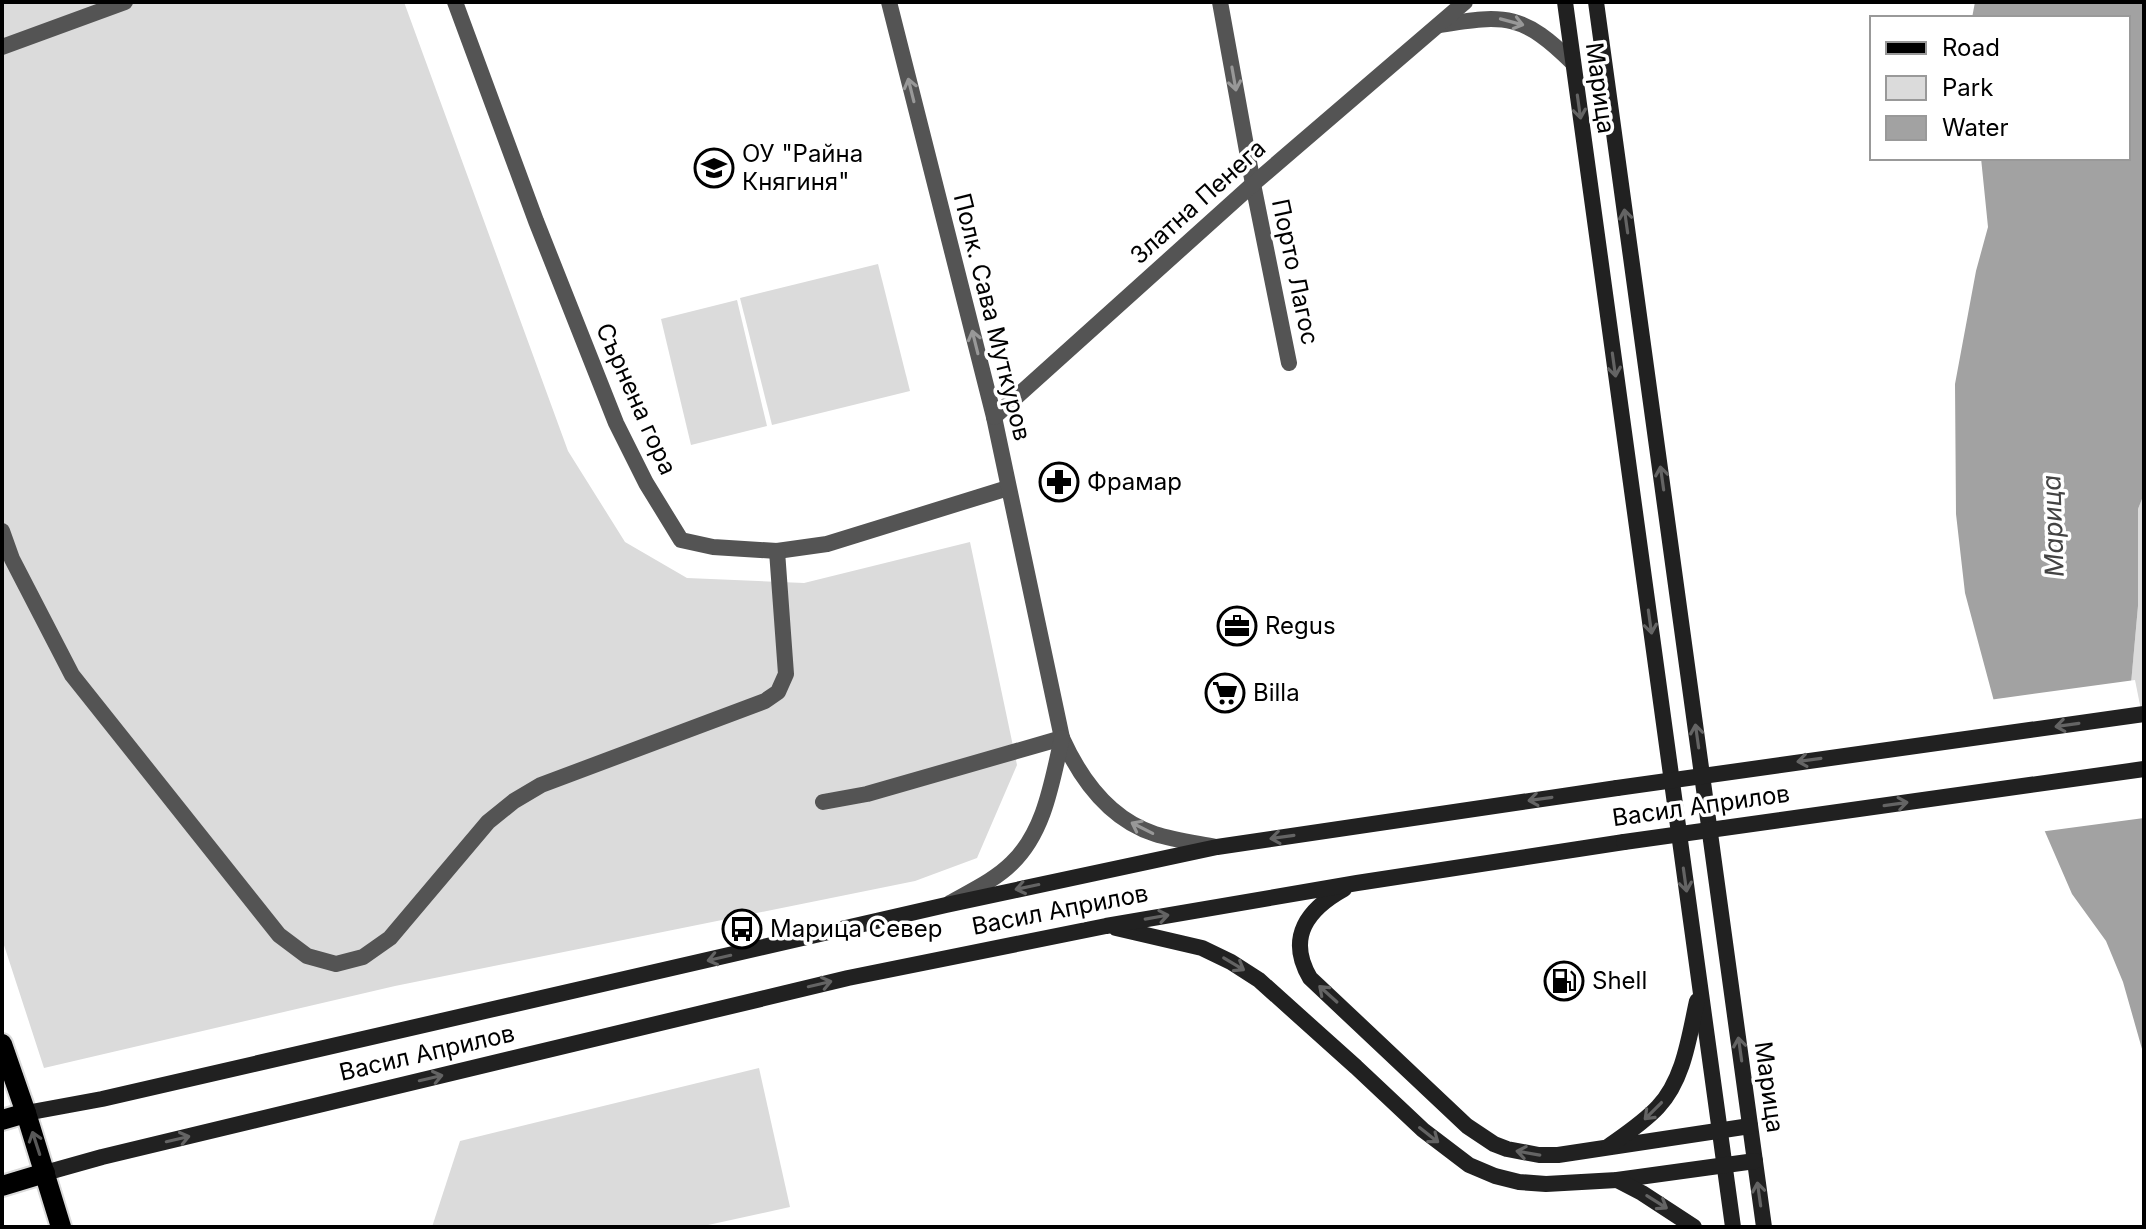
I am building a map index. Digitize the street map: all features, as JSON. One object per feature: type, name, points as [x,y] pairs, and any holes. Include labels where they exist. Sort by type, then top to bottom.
[{"type":"main road","name":"Марица","points":[[1565,2],[1733,1227]]},
{"type":"main road","name":"Марица","points":[[1596,2],[1764,1227]]},
{"type":"main road","name":"Васил Априлов","points":[[2,1120],[946,905],[1217,847],[2144,714]]},
{"type":"main road","name":"Васил Априлов","points":[[2,1186],[102,1157],[815,985],[1106,926],[1624,842],[2144,769]]},
{"type":"main road","points":[[1357,883],[1320,904],[1305,924],[1300,958],[1310,978],[1467,1126],[1494,1144],[1539,1155],[1558,1155],[1750,1126]]},
{"type":"main road","points":[[1106,926],[1202,948],[1231,962],[1259,980],[1423,1130],[1469,1165],[1495,1176],[1546,1184],[1617,1180],[1755,1161]]},
{"type":"main road","points":[[1606,1148],[1660,1105],[1673,1085],[1684,1059],[1700,988]]},
{"type":"main road","points":[[2,1044],[61,1227]]},
{"type":"main road","points":[[1617,1180],[1694,1227]]},
{"type":"street","points":[[2,47],[125,2]]},
{"type":"street","name":"Сърнена гора","points":[[455,2],[547,250],[616,423],[646,483],[681,540],[713,547],[777,551],[827,544],[1008,488]]},
{"type":"street","name":"Полк. Сава Муткуров","points":[[889,2],[994,417],[1062,738]]},
{"type":"street","name":"Порто Лагос","points":[[1220,2],[1289,363]]},
{"type":"street","name":"Златна Пенега","points":[[994,417],[1253,184],[1465,2]]},
{"type":"street","points":[[1438,26],[1491,18],[1508,20],[1537,31],[1573,63]]},
{"type":"street","points":[[2,531],[12,559],[72,675],[279,935],[307,956],[336,964],[363,957],[390,938],[488,822],[514,801],[541,785],[765,701],[778,692],[786,674],[777,551]]},
{"type":"street","points":[[823,802],[867,794],[1062,738]]},
{"type":"street","points":[[1062,738],[1074,765],[1107,806],[1137,827],[1156,835],[1217,847]]},
{"type":"street","points":[[946,905],[990,880],[1012,863],[1029,843],[1050,788],[1062,738]]},
{"type":"green space","points":[[2,2],[404,2],[568,451],[625,542],[687,578],[804,583],[970,542],[1017,765],[977,858],[915,881],[395,986],[44,1068],[2,939]]},
{"type":"green space","points":[[878,264],[910,391],[772,425],[740,298]]},
{"type":"green space","points":[[737,300],[767,426],[691,445],[661,319]]},
{"type":"green space","points":[[2144,494],[2144,744],[2131,684],[2138,606],[2138,509]]},
{"type":"green space","points":[[759,1068],[790,1207],[699,1227],[432,1227],[460,1141]]},
{"type":"water","points":[[1975,2],[2144,2],[2144,494],[2138,509],[2138,606],[2131,684],[2144,744],[2144,1056],[2123,982],[2106,941],[2072,894],[2003,735],[1965,593],[1956,514],[1955,384],[1976,271],[1988,227],[1981,160],[2130,160],[2130,16],[1972,16]]},
{"type":"pier","points":[[2135,680],[2144,725],[2144,818],[2039,832],[1999,736],[1989,700]]},
{"type":"place","name":"ОУ \"Райна Княгиня\"","points":[[714,168]]},
{"type":"place","name":"Фрамар","points":[[1059,482]]},
{"type":"place","name":"Regus","points":[[1237,626]]},
{"type":"place","name":"Billa","points":[[1225,693]]},
{"type":"place","name":"Марица Север","points":[[742,929]]},
{"type":"place","name":"Shell","points":[[1564,981]]}]
